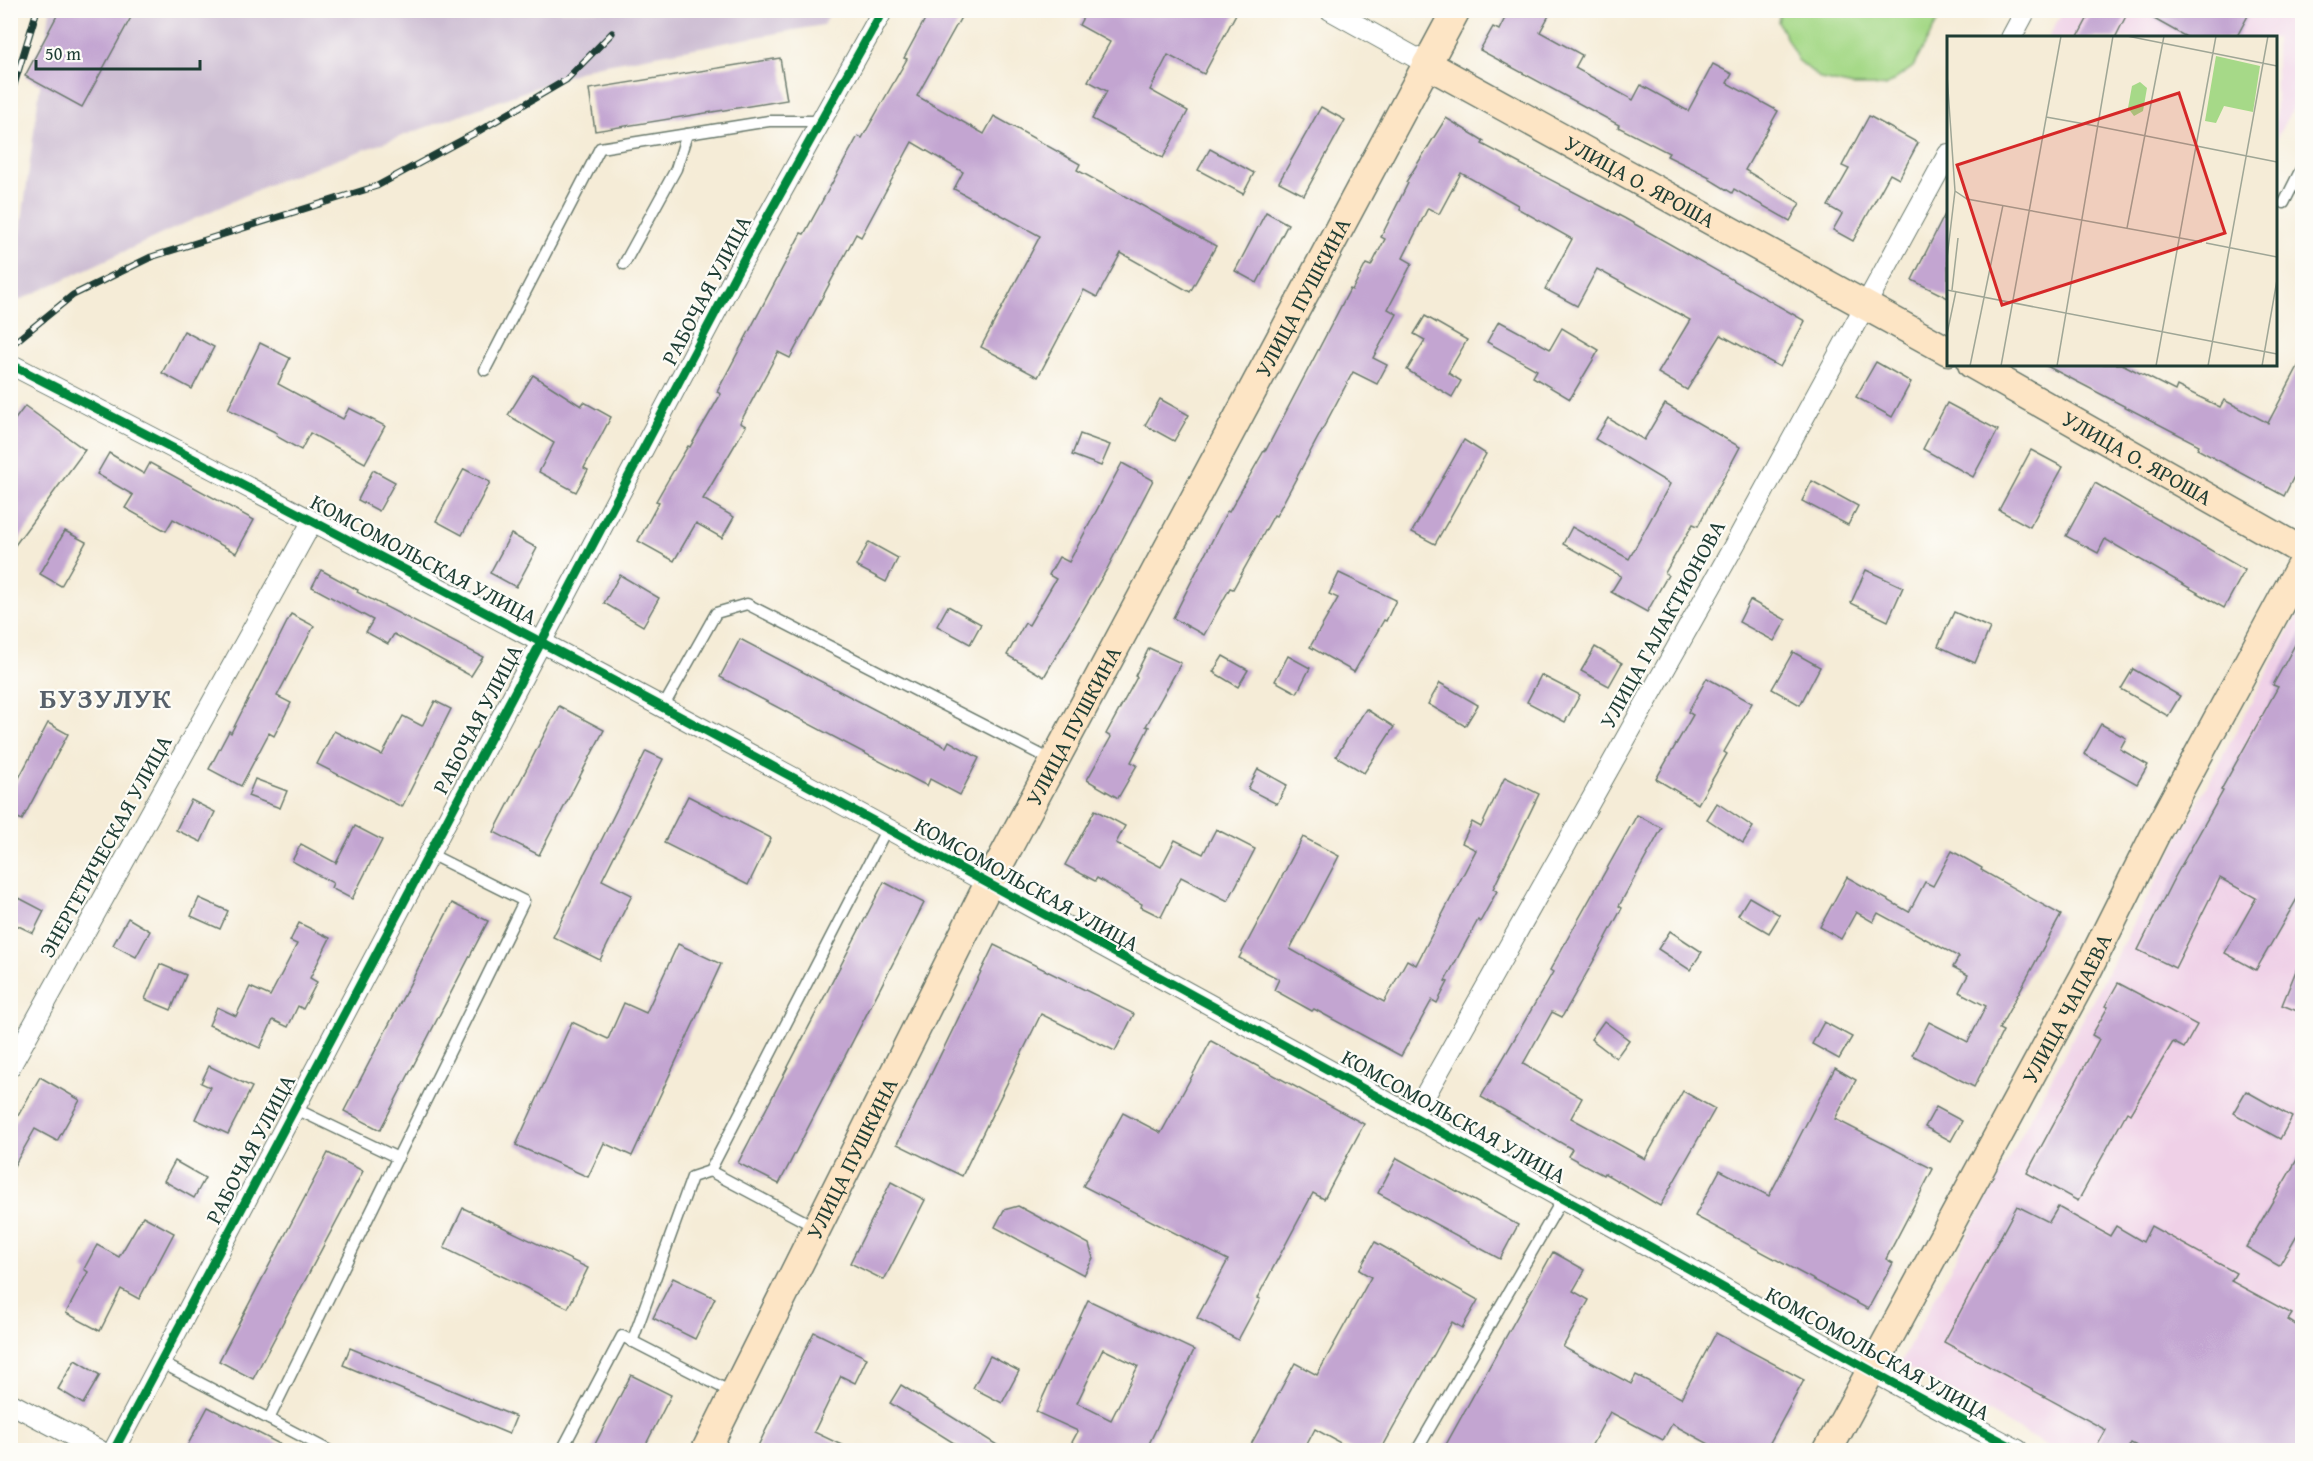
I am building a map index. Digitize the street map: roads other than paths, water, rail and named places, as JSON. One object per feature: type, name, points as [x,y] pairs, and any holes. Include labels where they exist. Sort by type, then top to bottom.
[{"type":"main road","name":"УЛИЦА ПУШКИНА","points":[[706,1450],[988,885],[1456,10]]},
{"type":"main road","name":"УЛИЦА О. ЯРОША","points":[[1427,64],[1947,350]]},
{"type":"main road","name":"УЛИЦА О. ЯРОША","points":[[1976,366],[2302,551]]},
{"type":"main road","name":"УЛИЦА ЧАПАЕВА","points":[[1828,1450],[2085,975],[2155,835],[2302,563]]},
{"type":"street","name":"РАБОЧАЯ УЛИЦА","points":[[114,1450],[739,268],[883,10]]},
{"type":"street","name":"УЛИЦА О. ЯРОША","points":[[1330,10],[1427,64]]},
{"type":"street","points":[[2012,36],[2026,10]]},
{"type":"street","name":"УЛИЦА ГАЛАКТИОНОВА","points":[[1413,1117],[1866,305],[1947,155]]},
{"type":"street","name":"КОМСОМОЛЬСКАЯ УЛИЦА","points":[[10,364],[540,642],[1563,1198],[1871,1373],[2018,1450]]},
{"type":"street","name":"ЭНЕРГЕТИЧЕСКАЯ УЛИЦА","points":[[10,1067],[312,522]]},
{"type":"street","points":[[10,1403],[99,1450]]},
{"type":"lane","points":[[485,370],[600,148],[769,121],[822,121]]},
{"type":"lane","points":[[624,264],[676,169],[687,134]]},
{"type":"lane","points":[[2284,203],[2302,167]]},
{"type":"lane","points":[[662,709],[716,613],[747,604],[1054,762]]},
{"type":"lane","points":[[710,1172],[886,830]]},
{"type":"lane","points":[[269,1419],[524,901],[428,853]]},
{"type":"lane","points":[[294,1108],[398,1158]]},
{"type":"lane","points":[[632,1342],[692,1177],[710,1172],[817,1228]]},
{"type":"lane","points":[[1418,1450],[1563,1198]]},
{"type":"lane","points":[[561,1450],[622,1336],[734,1393]]},
{"type":"lane","points":[[160,1362],[328,1450]]},
{"type":"railway","points":[[10,98],[37,10]]},
{"type":"railway","points":[[10,346],[73,295],[151,257],[377,186],[477,132],[566,80],[612,33]]},
{"type":"district","name":"БУЗУЛУК","points":[[106,698]]}]
